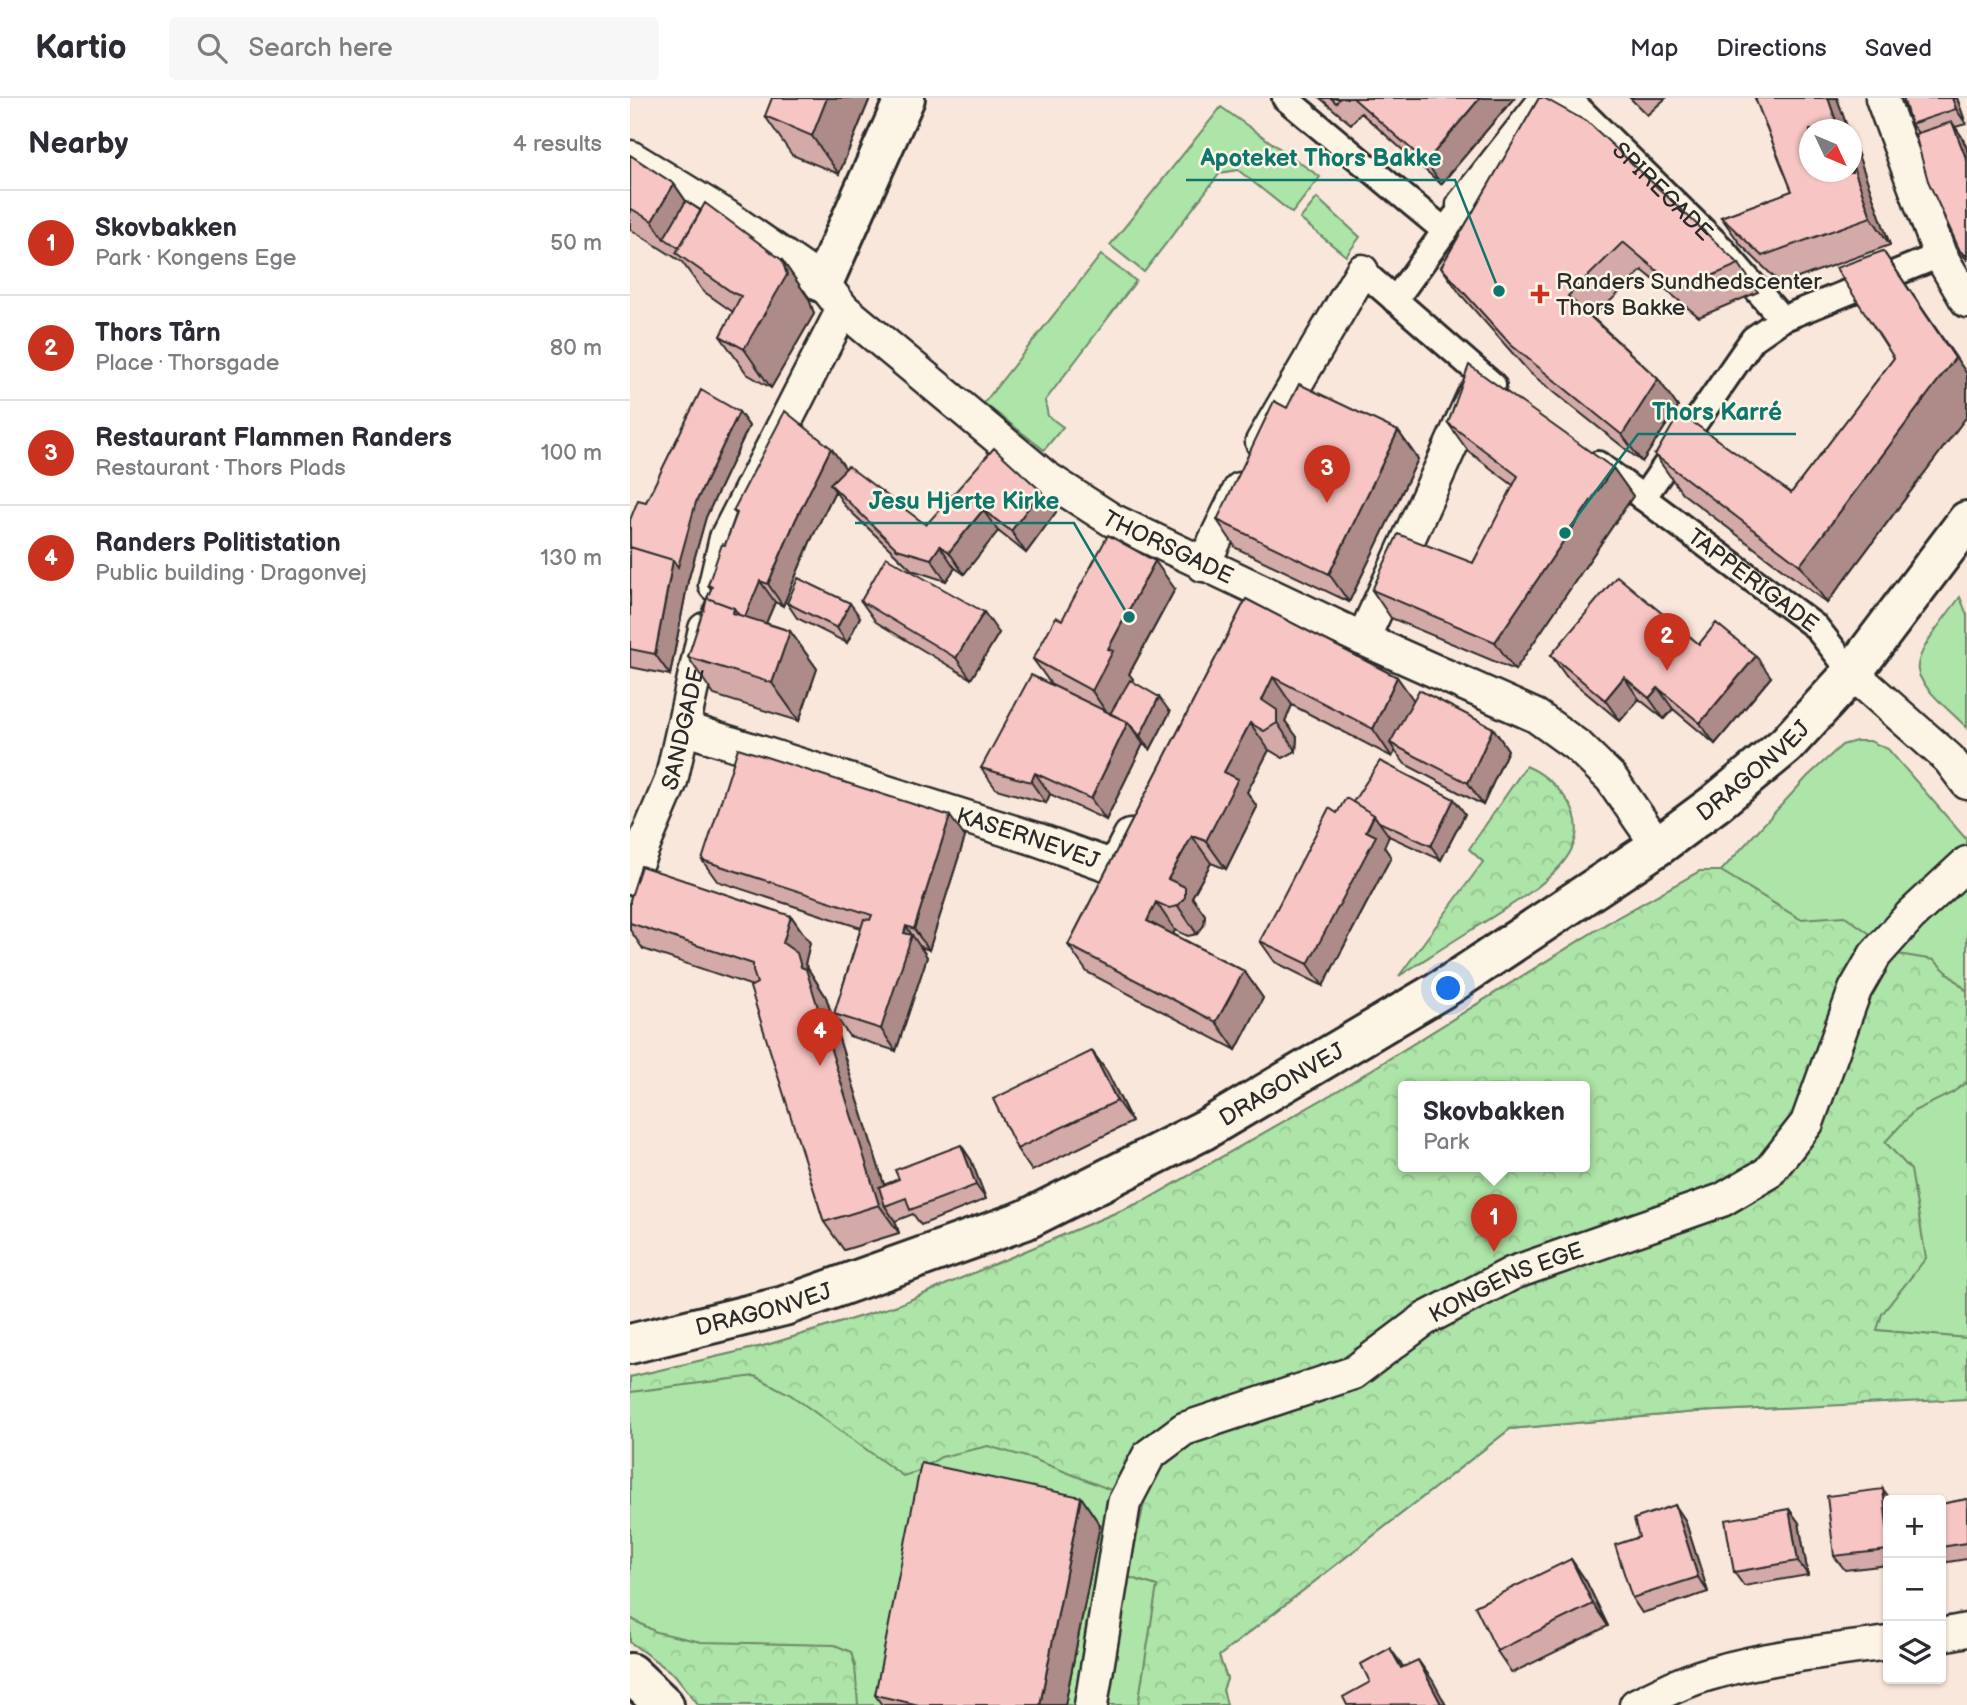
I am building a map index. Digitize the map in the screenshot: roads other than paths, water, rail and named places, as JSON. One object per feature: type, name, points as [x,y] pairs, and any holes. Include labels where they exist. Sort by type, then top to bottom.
[{"type":"main road","points":[[833,296],[905,98]]},
{"type":"main road","name":"DRAGONVEJ","points":[[630,1344],[784,1306],[1025,1220],[1204,1130],[1452,983],[1658,846],[1716,803],[1786,745],[1852,673],[1967,521]]},
{"type":"main road","points":[[630,1673],[664,1705]]},
{"type":"street","points":[[1285,98],[1445,230]]},
{"type":"street","points":[[1395,300],[1463,205],[1547,98]]},
{"type":"street","name":"SPIREGADE","points":[[1568,98],[1722,249],[1782,319]]},
{"type":"street","points":[[1882,98],[1940,255],[1967,301]]},
{"type":"street","name":"THORSGADE","points":[[630,157],[726,216],[833,296],[1045,477],[1112,520],[1203,565],[1249,601],[1363,639],[1536,716],[1579,747],[1611,778],[1658,846]]},
{"type":"street","points":[[1643,498],[1753,339],[1782,319],[1940,255]]},
{"type":"street","points":[[1203,565],[1270,426],[1362,271],[1509,397]]},
{"type":"street","name":"SANDGADE","points":[[630,878],[671,781],[726,538],[833,296]]},
{"type":"street","points":[[1363,639],[1483,377]]},
{"type":"street","name":"TAPPERIGADE","points":[[1579,450],[1816,627],[1852,673]]},
{"type":"street","points":[[1852,673],[1949,759],[1967,783]]},
{"type":"street","name":"KASERNEVEJ","points":[[683,728],[1037,839],[1114,867],[1145,807]]},
{"type":"street","name":"KONGENS EGE","points":[[1091,1705],[1124,1503],[1149,1455],[1184,1429],[1353,1373],[1425,1319],[1513,1273],[1722,1199],[1768,1173],[1807,1123],[1855,990],[1875,955],[1910,916],[1967,863]]},
{"type":"street","points":[[1946,1633],[1967,1630]]},
{"type":"street","points":[[1636,1705],[1682,1683],[1715,1672],[1756,1662],[1883,1644]]},
{"type":"place","name":"Apoteket Thors Bakke","points":[[1499,291]]},
{"type":"place","name":"Randers Sundhedscenter Thors Bakke","points":[[1540,294]]},
{"type":"place","name":"Restaurant Flammen Randers","points":[[1327,503]]},
{"type":"place","name":"Thors Karré","points":[[1565,533]]},
{"type":"place","name":"Jesu Hjerte Kirke","points":[[1129,617]]},
{"type":"place","name":"Thors Tårn","points":[[1667,671]]},
{"type":"place","name":"Randers Politistation","points":[[820,1066]]},
{"type":"place","name":"Skovbakken","points":[[1494,1252]]}]
